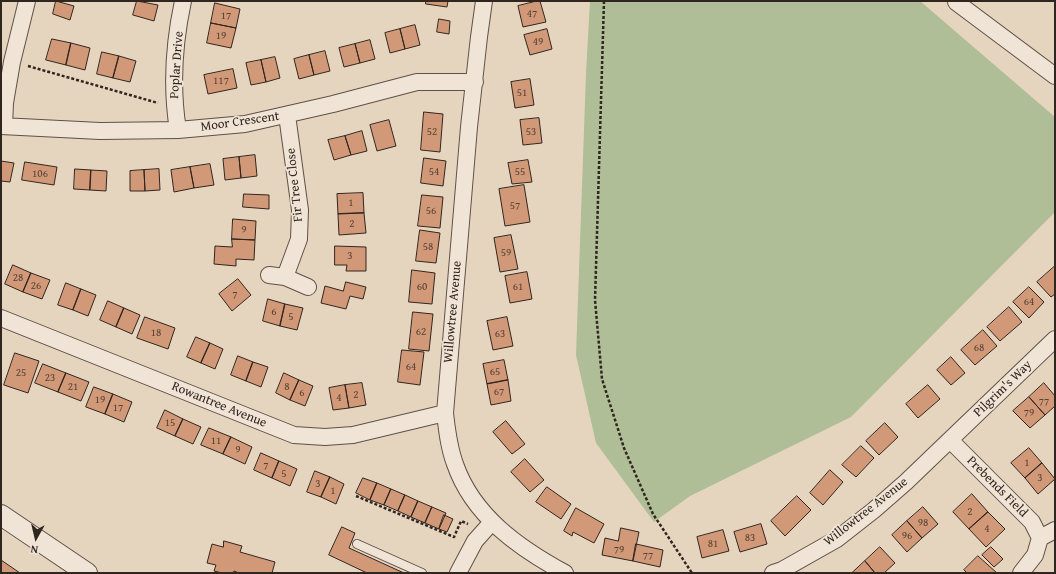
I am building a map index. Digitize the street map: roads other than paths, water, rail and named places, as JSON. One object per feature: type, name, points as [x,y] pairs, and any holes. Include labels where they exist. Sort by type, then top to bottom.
[{"type":"street","points":[[2,126],[12,62],[27,1]]},
{"type":"street","name":"Poplar Drive","points":[[178,130],[174,108],[174,68],[183,1]]},
{"type":"street","name":"Willowtree Avenue","points":[[484,1],[467,150],[445,413],[448,442],[455,465],[470,495],[482,511],[513,541],[538,558],[565,573]]},
{"type":"street","points":[[957,1],[956,2],[1055,76]]},
{"type":"street","name":"Moor Crescent","points":[[2,126],[100,131],[178,130],[244,124],[287,115],[417,82],[475,82]]},
{"type":"street","name":"Fir Tree Close","points":[[286,277],[299,239],[300,210],[287,115]]},
{"type":"street","points":[[269,276],[286,277],[308,287]]},
{"type":"street","name":"Rowantree Avenue","points":[[1,318],[294,435],[325,437],[354,435],[445,413]]},
{"type":"street","name":"Pilgrim's Way","points":[[950,440],[1055,339]]},
{"type":"street","name":"Willowtree Avenue","points":[[773,573],[782,570],[837,539],[874,510],[906,482],[950,440]]},
{"type":"street","name":"Prebends Field","points":[[950,440],[1032,522],[1040,538]]},
{"type":"street","points":[[1,515],[87,573]]},
{"type":"street","points":[[458,573],[475,541],[492,522]]},
{"type":"street","points":[[1021,573],[1035,555],[1040,538],[1055,530]]},
{"type":"lane","points":[[357,544],[422,573]]}]
